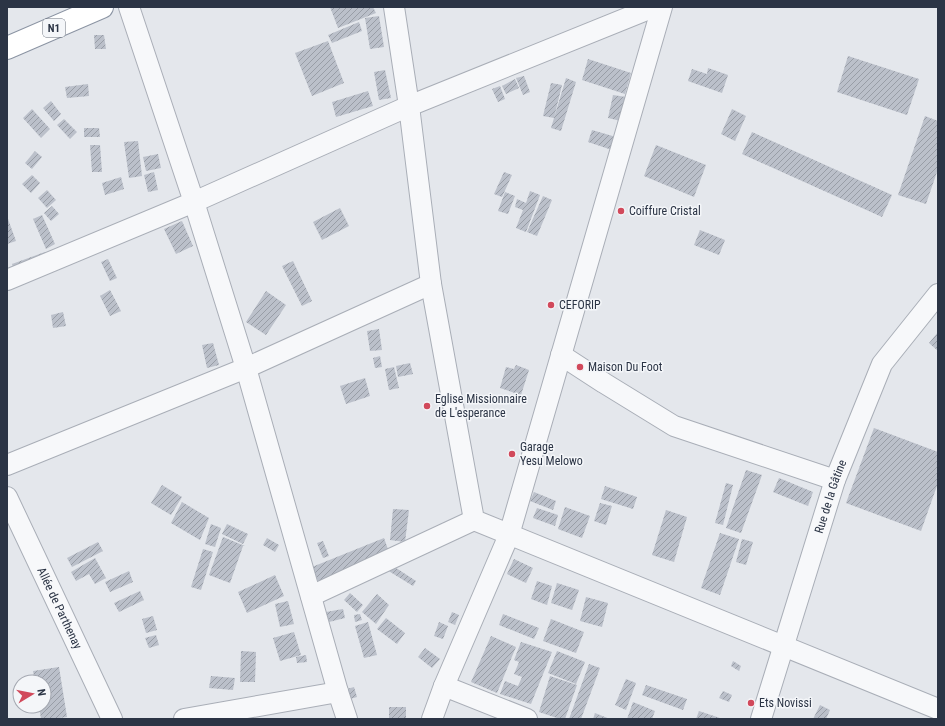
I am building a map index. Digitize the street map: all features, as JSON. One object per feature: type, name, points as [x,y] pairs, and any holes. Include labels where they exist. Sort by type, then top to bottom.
[{"type":"highway","name":"N1","points":[[7,48],[102,7]]},
{"type":"street","points":[[129,7],[194,202],[246,368],[347,719]]},
{"type":"street","points":[[394,7],[409,106],[431,284],[474,520]]},
{"type":"street","points":[[7,280],[194,202],[409,106],[654,7]]},
{"type":"street","points":[[432,719],[444,686],[509,535],[662,7]]},
{"type":"street","points":[[7,465],[246,368],[431,284]]},
{"type":"street","name":"Rue de la Gâtine","points":[[761,719],[835,480],[882,364],[938,294]]},
{"type":"street","points":[[561,355],[674,426],[835,480]]},
{"type":"street","name":"Allée de Parthenay","points":[[7,497],[112,719]]},
{"type":"street","points":[[311,596],[474,520],[938,709]]},
{"type":"street","points":[[444,686],[527,719]]},
{"type":"street","points":[[184,719],[338,692]]},
{"type":"building","points":[[330,7],[373,7],[376,13],[338,28]]},
{"type":"building","points":[[379,16],[384,47],[370,49],[365,18]]},
{"type":"building","points":[[359,22],[362,31],[332,43],[328,35]]},
{"type":"building","points":[[94,35],[104,35],[106,49],[95,49]]},
{"type":"building","points":[[328,41],[344,83],[312,96],[295,53]]},
{"type":"building","points":[[848,56],[919,79],[907,115],[837,92]]},
{"type":"building","points":[[588,59],[631,73],[625,94],[582,80]]},
{"type":"building","points":[[708,68],[728,75],[722,93],[688,81],[692,69],[707,74]]},
{"type":"building","points":[[385,70],[391,98],[379,100],[374,72]]},
{"type":"building","points":[[524,76],[530,92],[523,95],[516,78]]},
{"type":"building","points":[[566,78],[576,82],[561,131],[551,128]]},
{"type":"building","points":[[515,79],[519,88],[506,94],[502,86]]},
{"type":"building","points":[[551,83],[562,85],[554,118],[543,116]]},
{"type":"building","points":[[88,84],[89,96],[67,98],[65,87]]},
{"type":"building","points":[[500,86],[505,99],[498,102],[492,89]]},
{"type":"building","points":[[368,91],[373,106],[336,117],[332,102]]},
{"type":"building","points":[[613,95],[626,97],[621,121],[608,118]]},
{"type":"building","points":[[51,101],[61,114],[54,121],[43,108]]},
{"type":"building","points":[[32,109],[50,129],[41,138],[23,118]]},
{"type":"building","points":[[732,109],[746,116],[735,141],[721,134]]},
{"type":"building","points":[[925,116],[938,121],[938,169],[926,204],[898,195]]},
{"type":"building","points":[[64,119],[77,132],[70,139],[57,125]]},
{"type":"building","points":[[84,128],[99,128],[100,137],[84,137]]},
{"type":"building","points":[[592,130],[616,137],[612,150],[588,142]]},
{"type":"building","points":[[752,132],[892,195],[882,217],[742,154]]},
{"type":"building","points":[[138,141],[142,176],[129,178],[124,142]]},
{"type":"building","points":[[90,145],[100,145],[102,172],[92,172]]},
{"type":"building","points":[[656,145],[706,165],[694,197],[644,176]]},
{"type":"building","points":[[35,151],[42,157],[32,169],[25,163]]},
{"type":"building","points":[[158,154],[161,168],[146,171],[143,157]]},
{"type":"building","points":[[154,172],[158,190],[148,192],[144,175]]},
{"type":"building","points":[[504,172],[512,175],[502,197],[494,194]]},
{"type":"building","points":[[32,175],[40,183],[31,193],[22,184]]},
{"type":"building","points":[[121,177],[124,189],[105,195],[102,183]]},
{"type":"building","points":[[47,190],[56,200],[47,208],[38,198]]},
{"type":"building","points":[[530,191],[540,195],[526,232],[516,228],[523,210],[515,207],[517,199],[526,203]]},
{"type":"building","points":[[505,192],[515,196],[508,214],[498,211]]},
{"type":"building","points":[[543,196],[552,200],[537,236],[527,232]]},
{"type":"building","points":[[52,206],[59,214],[51,221],[44,213]]},
{"type":"building","points":[[340,208],[349,226],[322,240],[313,222]]},
{"type":"building","points":[[42,215],[55,244],[46,249],[33,219]]},
{"type":"building","points":[[7,219],[16,241],[7,244]]},
{"type":"building","points":[[182,221],[193,246],[176,254],[164,229]]},
{"type":"building","points":[[700,230],[725,240],[719,255],[694,245]]},
{"type":"building","points":[[45,252],[49,262],[15,274],[12,264]]},
{"type":"building","points":[[108,259],[117,278],[110,281],[101,262]]},
{"type":"building","points":[[293,261],[312,301],[302,306],[282,266]]},
{"type":"building","points":[[110,290],[121,311],[110,316],[100,296]]},
{"type":"building","points":[[266,291],[286,305],[266,335],[246,322]]},
{"type":"building","points":[[63,312],[66,326],[53,328],[51,315]]},
{"type":"building","points":[[379,329],[382,350],[370,351],[367,331]]},
{"type":"building","points":[[938,332],[938,351],[929,343]]},
{"type":"building","points":[[213,343],[219,365],[207,368],[202,345]]},
{"type":"building","points":[[380,356],[382,367],[375,368],[373,358]]},
{"type":"building","points":[[410,363],[413,374],[398,377],[396,366]]},
{"type":"building","points":[[516,365],[529,370],[521,395],[500,388],[506,367],[514,369]]},
{"type":"building","points":[[394,367],[399,388],[389,390],[385,369]]},
{"type":"building","points":[[365,378],[370,396],[346,404],[340,386]]},
{"type":"building","points":[[874,428],[938,452],[938,483],[921,531],[846,503]]},
{"type":"building","points":[[746,470],[762,475],[741,533],[726,528]]},
{"type":"building","points":[[779,478],[813,492],[808,506],[773,492]]},
{"type":"building","points":[[726,483],[733,485],[723,525],[715,523]]},
{"type":"building","points":[[162,485],[182,497],[171,515],[151,503]]},
{"type":"building","points":[[605,486],[637,497],[633,509],[601,499]]},
{"type":"building","points":[[534,492],[556,501],[553,510],[530,501]]},
{"type":"building","points":[[182,502],[209,518],[200,540],[171,523]]},
{"type":"building","points":[[600,503],[612,506],[606,525],[594,521]]},
{"type":"building","points":[[565,507],[590,516],[582,538],[558,529]]},
{"type":"building","points":[[537,508],[558,515],[555,526],[533,518]]},
{"type":"building","points":[[393,509],[409,510],[405,542],[390,540]]},
{"type":"building","points":[[666,510],[687,517],[674,562],[652,555]]},
{"type":"building","points":[[211,524],[221,528],[215,547],[205,544]]},
{"type":"building","points":[[227,524],[248,534],[243,544],[222,534]]},
{"type":"building","points":[[720,533],[739,539],[720,595],[701,588]]},
{"type":"building","points":[[223,537],[245,546],[243,546],[230,583],[209,575]]},
{"type":"building","points":[[267,538],[279,545],[275,552],[263,545]]},
{"type":"building","points":[[384,538],[389,552],[318,581],[312,567]]},
{"type":"building","points":[[742,539],[753,542],[746,565],[736,562]]},
{"type":"building","points":[[323,541],[329,556],[323,558],[317,543]]},
{"type":"building","points":[[98,542],[103,551],[72,567],[67,558]]},
{"type":"building","points":[[203,549],[213,552],[201,590],[191,587]]},
{"type":"building","points":[[95,558],[106,578],[95,584],[89,574],[76,581],[71,572]]},
{"type":"building","points":[[514,559],[533,568],[526,583],[507,574]]},
{"type":"building","points":[[390,564],[416,581],[413,586],[387,570]]},
{"type":"building","points":[[129,571],[133,582],[110,592],[105,582]]},
{"type":"building","points":[[275,575],[284,596],[247,613],[238,592]]},
{"type":"building","points":[[537,581],[552,586],[547,605],[531,599]]},
{"type":"building","points":[[557,583],[579,590],[572,610],[551,603]]},
{"type":"building","points":[[140,591],[144,600],[119,612],[114,603]]},
{"type":"building","points":[[350,593],[363,605],[357,612],[344,600]]},
{"type":"building","points":[[377,594],[389,605],[376,624],[362,612]]},
{"type":"building","points":[[586,597],[608,603],[602,627],[580,621]]},
{"type":"building","points":[[288,601],[294,624],[280,627],[275,604]]},
{"type":"building","points":[[343,609],[345,618],[329,622],[326,612]]},
{"type":"building","points":[[452,612],[459,615],[455,625],[448,622]]},
{"type":"building","points":[[360,614],[362,620],[355,622],[354,615]]},
{"type":"building","points":[[503,614],[539,628],[534,639],[499,625]]},
{"type":"building","points":[[153,616],[157,630],[146,633],[142,619]]},
{"type":"building","points":[[386,618],[405,633],[397,644],[377,629]]},
{"type":"building","points":[[551,619],[584,632],[576,653],[543,641]]},
{"type":"building","points":[[368,622],[377,655],[364,658],[355,626]]},
{"type":"building","points":[[439,622],[448,626],[443,639],[434,636]]},
{"type":"building","points":[[294,632],[301,655],[280,661],[273,638]]},
{"type":"building","points":[[156,635],[159,645],[149,648],[145,638]]},
{"type":"building","points":[[491,636],[516,647],[497,693],[471,682]]},
{"type":"building","points":[[521,642],[552,652],[531,704],[500,694],[505,681],[518,686],[522,677],[514,674],[519,662],[514,660]]},
{"type":"building","points":[[425,648],[440,659],[432,668],[418,657]]},
{"type":"building","points":[[241,651],[256,652],[255,682],[240,682]]},
{"type":"building","points":[[557,651],[585,662],[576,684],[548,673]]},
{"type":"building","points":[[306,655],[307,662],[297,663],[296,657]]},
{"type":"building","points":[[733,661],[741,666],[739,671],[731,666]]},
{"type":"building","points":[[589,664],[600,668],[581,719],[569,719]]},
{"type":"building","points":[[59,667],[67,717],[41,719],[40,714],[52,714],[52,674],[34,674],[33,671]]},
{"type":"building","points":[[211,676],[235,678],[233,690],[209,688]]},
{"type":"building","points":[[550,676],[577,685],[565,719],[560,719],[539,712]]},
{"type":"building","points":[[626,679],[636,683],[626,710],[615,705]]},
{"type":"building","points":[[646,685],[687,699],[683,710],[642,695]]},
{"type":"building","points":[[354,687],[357,697],[350,699],[347,689]]},
{"type":"building","points":[[723,691],[732,695],[729,702],[719,698]]},
{"type":"building","points":[[633,702],[655,711],[652,719],[627,719]]},
{"type":"building","points":[[820,705],[830,710],[826,719],[813,719]]},
{"type":"building","points":[[389,707],[406,707],[406,718],[389,719]]},
{"type":"building","points":[[699,711],[723,719],[696,719]]},
{"type":"building","points":[[595,713],[610,719],[593,719]]},
{"type":"place","name":"Coiffure Cristal","points":[[621,211]]},
{"type":"place","name":"CEFORIP","points":[[551,305]]},
{"type":"place","name":"Maison Du Foot","points":[[580,367]]},
{"type":"place","name":"Eglise Missionnaire de L'esperance","points":[[427,406]]},
{"type":"place","name":"Garage Yesu Melowo","points":[[512,454]]},
{"type":"place","name":"Ets Novissi","points":[[751,703]]}]
